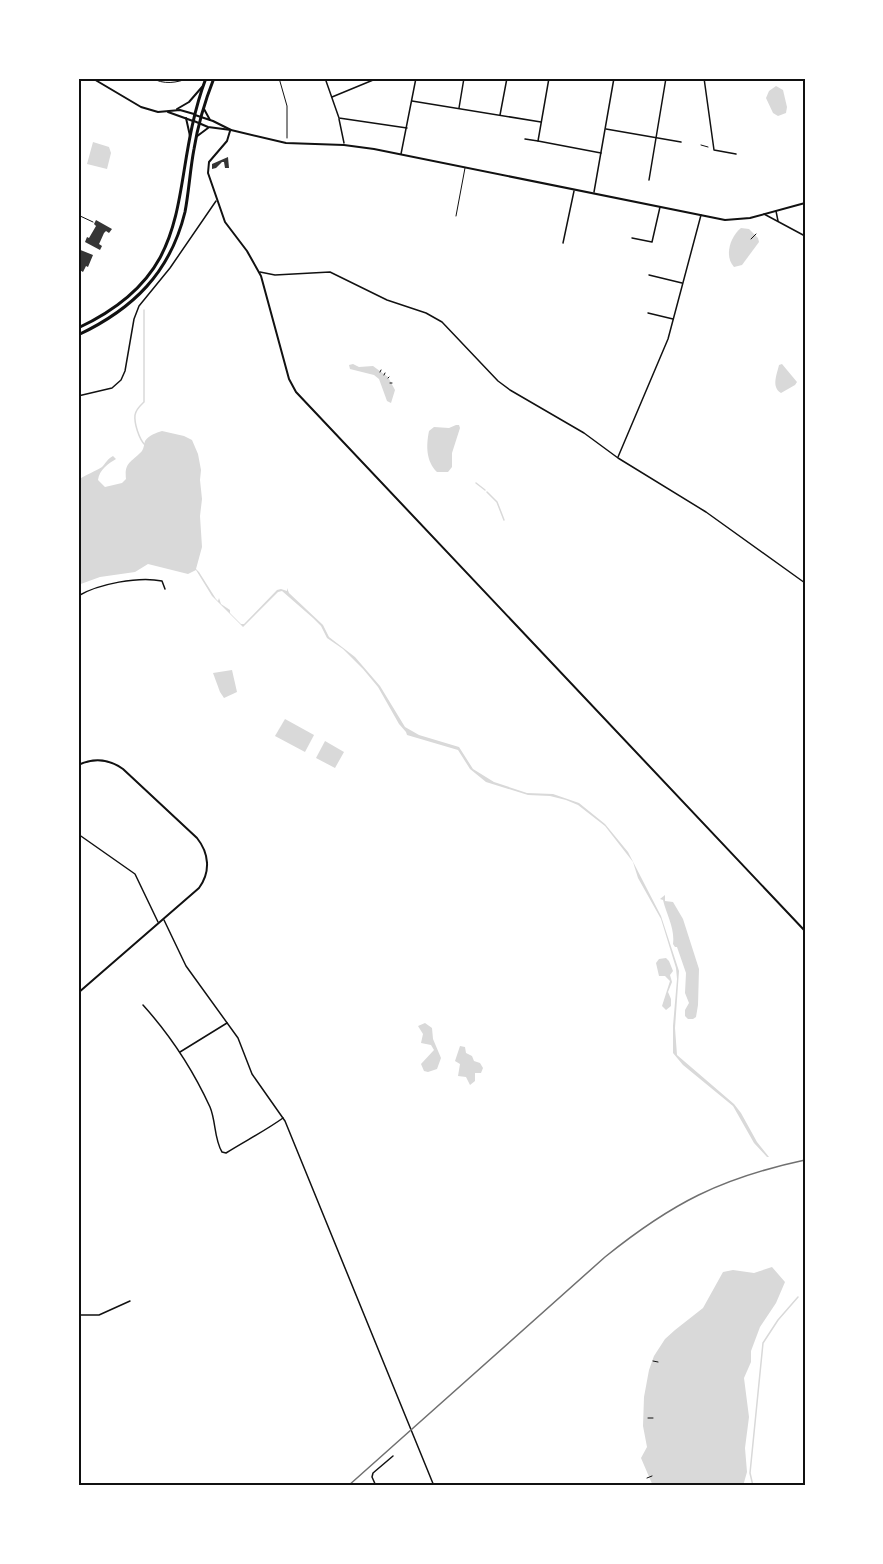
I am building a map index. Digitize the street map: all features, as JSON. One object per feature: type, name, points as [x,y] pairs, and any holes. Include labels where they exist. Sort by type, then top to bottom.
[{"type":"main road","points":[[78,328],[100,318],[132,294],[160,259],[177,216],[193,121],[206,78]]},
{"type":"main road","points":[[78,335],[105,322],[138,297],[165,262],[183,217],[196,137],[214,78]]},
{"type":"street","points":[[92,78],[136,105],[158,112],[175,110],[189,102],[204,86]]},
{"type":"street","points":[[324,78],[339,118],[344,143]]},
{"type":"street","points":[[332,97],[378,78]]},
{"type":"street","points":[[401,155],[416,78]]},
{"type":"street","points":[[459,108],[464,78]]},
{"type":"street","points":[[500,115],[507,78]]},
{"type":"street","points":[[538,141],[549,78]]},
{"type":"street","points":[[594,194],[614,78]]},
{"type":"street","points":[[649,180],[666,78]]},
{"type":"street","points":[[705,78],[713,148],[736,154]]},
{"type":"street","points":[[412,101],[541,122]]},
{"type":"street","points":[[204,108],[210,120]]},
{"type":"street","points":[[175,110],[195,114],[231,130]]},
{"type":"street","points":[[168,112],[208,128],[231,130],[286,143],[351,146],[735,220],[805,203]]},
{"type":"street","points":[[186,118],[190,136]]},
{"type":"street","points":[[339,118],[406,128]]},
{"type":"street","points":[[196,137],[208,128]]},
{"type":"street","points":[[605,129],[681,142]]},
{"type":"street","points":[[231,130],[227,141],[209,162],[208,167],[217,201],[228,227],[260,272],[289,379],[296,392],[805,931]]},
{"type":"street","points":[[525,139],[601,153]]},
{"type":"street","points":[[563,243],[574,190]]},
{"type":"street","points":[[78,396],[111,388],[121,380],[139,306],[170,268],[217,201]]},
{"type":"street","points":[[632,238],[652,242],[660,207]]},
{"type":"street","points":[[776,211],[778,222]]},
{"type":"street","points":[[765,214],[805,236]]},
{"type":"street","points":[[618,458],[655,372],[673,319],[701,215]]},
{"type":"street","points":[[260,272],[275,275],[330,272],[387,300],[426,313],[442,322],[498,381],[519,396],[584,433],[618,458],[706,512],[805,583]]},
{"type":"street","points":[[649,275],[682,284]]},
{"type":"street","points":[[648,313],[673,319]]},
{"type":"street","points":[[78,596],[91,589],[145,578],[162,581],[165,589]]},
{"type":"street","points":[[78,765],[96,760],[118,766],[203,846],[207,866],[204,881],[196,891],[78,993]]},
{"type":"street","points":[[78,834],[135,874],[159,923]]},
{"type":"street","points":[[163,919],[186,966],[228,1023],[243,1047],[252,1074],[283,1118],[434,1485],[430,1486]]},
{"type":"street","points":[[143,1005],[180,1052],[210,1108],[219,1148],[222,1152],[226,1154],[283,1118]]},
{"type":"street","points":[[180,1052],[228,1023]]},
{"type":"street","points":[[78,1315],[99,1315],[130,1301]]},
{"type":"street","points":[[376,1486],[372,1473],[393,1456]]},
{"type":"lane","points":[[676,78],[687,80]]},
{"type":"lane","points":[[456,216],[465,168]]},
{"type":"lane","points":[[78,214],[93,222]]},
{"type":"path","points":[[152,78],[161,82],[175,82],[189,78]]},
{"type":"path","points":[[279,78],[288,122],[286,143]]},
{"type":"path","points":[[701,146],[713,148]]},
{"type":"path","points":[[751,239],[756,234]]},
{"type":"path","points":[[653,1361],[658,1362]]},
{"type":"path","points":[[647,1478],[652,1476]]},
{"type":"shaded area","points":[[776,86],[783,90],[787,107],[786,113],[778,116],[773,113],[766,98],[769,91]]},
{"type":"shaded area","points":[[93,142],[109,147],[111,153],[107,169],[87,164]]},
{"type":"shaded area","points":[[741,228],[749,229],[759,242],[742,265],[734,267],[729,258],[729,252],[731,241]]},
{"type":"shaded area","points":[[782,364],[797,382],[781,393],[776,387],[776,380],[779,365]]},
{"type":"shaded area","points":[[349,365],[359,367],[373,366],[388,377],[395,390],[391,403],[387,401],[379,379],[374,375],[350,369]]},
{"type":"shaded area","points":[[456,425],[460,428],[452,453],[452,467],[448,472],[437,472],[433,468],[428,453],[429,431],[434,427],[449,428]]},
{"type":"shaded area","points":[[162,431],[192,440],[198,454],[201,470],[202,547],[196,569],[216,599],[218,601],[219,598],[221,604],[230,610],[230,613],[241,624],[244,624],[277,590],[287,591],[287,588],[289,593],[323,625],[329,637],[355,657],[380,686],[405,727],[419,735],[459,747],[473,769],[494,782],[527,793],[553,794],[579,803],[605,824],[628,852],[661,916],[679,971],[675,1028],[677,1055],[734,1104],[769,1157],[754,1143],[733,1106],[683,1065],[673,1053],[676,968],[661,919],[638,878],[633,862],[605,826],[578,805],[566,800],[550,796],[528,795],[486,782],[470,769],[458,750],[407,735],[378,687],[363,669],[343,649],[327,638],[321,626],[282,591],[278,592],[243,627],[212,596],[196,570],[188,574],[148,564],[135,572],[100,577],[78,585],[78,480],[102,467],[113,456],[116,459],[102,470],[98,480],[105,487],[122,483],[126,479],[126,469],[142,451],[145,441]]},
{"type":"shaded area","points":[[232,670],[237,692],[224,698],[213,673]]},
{"type":"shaded area","points":[[285,719],[314,735],[305,752],[275,736]]},
{"type":"shaded area","points":[[325,741],[344,752],[335,768],[316,758]]},
{"type":"shaded area","points":[[665,895],[665,901],[673,902],[683,919],[699,969],[698,1005],[696,1017],[693,1019],[685,1016],[689,1003],[685,993],[686,973],[677,947],[673,944],[670,922],[663,900],[660,899]]},
{"type":"shaded area","points":[[666,958],[673,971],[670,975],[672,982],[668,992],[671,1006],[666,1010],[662,1006],[670,981],[665,976],[659,976],[656,963],[659,959]]},
{"type":"shaded area","points":[[425,1023],[432,1028],[433,1039],[441,1058],[437,1069],[428,1072],[424,1071],[421,1064],[434,1050],[431,1045],[421,1043],[423,1034],[418,1026]]},
{"type":"shaded area","points":[[460,1046],[465,1047],[466,1053],[483,1068],[481,1073],[475,1073],[475,1081],[470,1085],[466,1077],[458,1076],[460,1064],[455,1061]]},
{"type":"shaded area","points":[[772,1267],[785,1282],[776,1303],[760,1327],[751,1351],[751,1362],[744,1378],[749,1417],[745,1448],[747,1472],[743,1486],[653,1486],[641,1458],[647,1447],[643,1426],[644,1397],[654,1356],[665,1339],[703,1308],[723,1272],[733,1270],[754,1273]]},
{"type":"building","points":[[228,157],[229,168],[225,168],[222,162],[212,169],[212,164]]},
{"type":"building","points":[[96,220],[112,229],[109,233],[106,231],[104,233],[99,244],[102,246],[100,250],[85,242],[96,226],[94,224]]},
{"type":"building","points":[[78,249],[93,255],[83,272],[78,269]]},
{"type":"waterway","points":[[144,310],[144,402],[136,411],[135,418],[139,435],[145,445]]},
{"type":"waterway","points":[[476,483],[485,490]]},
{"type":"waterway","points":[[487,492],[497,502],[504,520]]},
{"type":"waterway","points":[[753,1486],[750,1473],[763,1343],[778,1320],[798,1297]]},
{"type":"railway","points":[[348,1486],[629,1238],[676,1207],[722,1184],[805,1160]]}]
